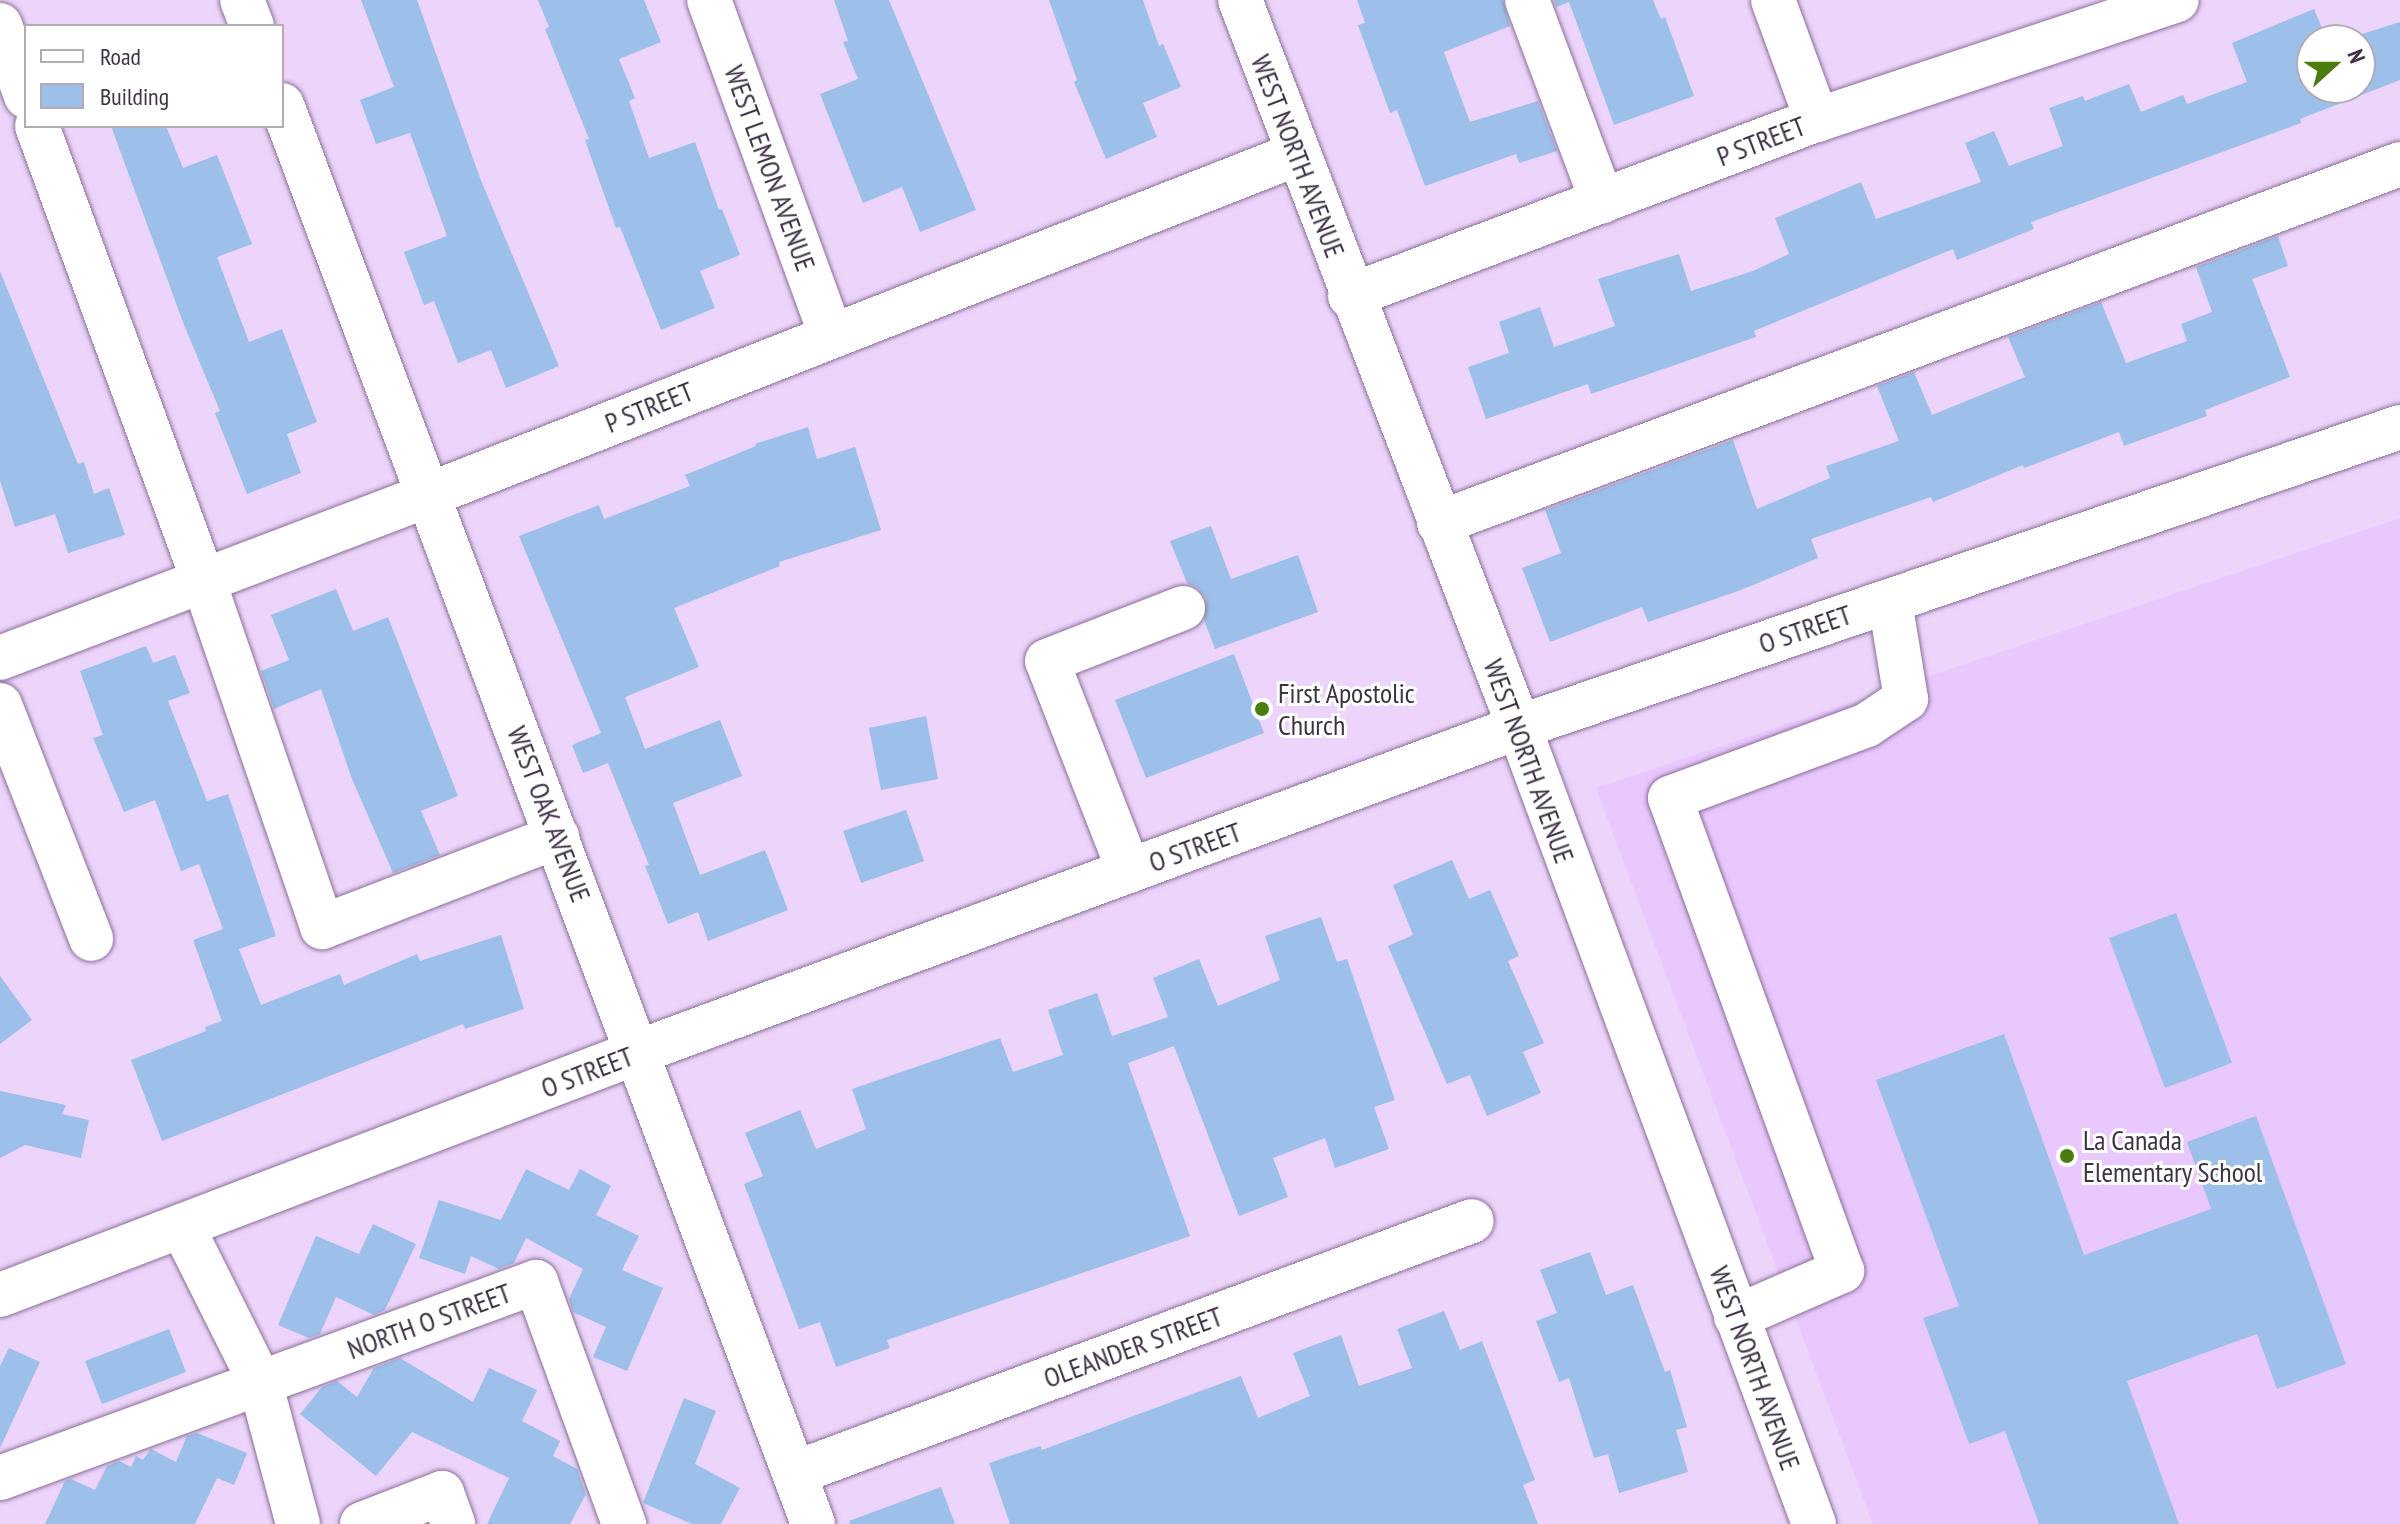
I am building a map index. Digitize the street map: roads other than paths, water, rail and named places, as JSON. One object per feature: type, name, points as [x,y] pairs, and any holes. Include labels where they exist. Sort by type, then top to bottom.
[{"type":"street","points":[[242,0],[251,24]]},
{"type":"street","name":"WEST LEMON AVENUE","points":[[709,0],[831,335]]},
{"type":"street","name":"WEST NORTH AVENUE","points":[[1240,0],[1350,296],[1519,727],[1814,1524]]},
{"type":"street","points":[[1527,0],[1602,201]]},
{"type":"street","points":[[1773,0],[1817,120]]},
{"type":"street","name":"P STREET","points":[[1350,296],[1817,120],[2177,0]]},
{"type":"street","points":[[0,25],[24,91]]},
{"type":"street","name":"WEST OAK AVENUE","points":[[284,110],[813,1524]]},
{"type":"street","points":[[38,128],[203,579],[322,927],[557,837]]},
{"type":"street","name":"P STREET","points":[[0,658],[428,495],[1297,154]]},
{"type":"street","points":[[1439,523],[2400,164]]},
{"type":"street","name":"O STREET","points":[[0,1295],[638,1052],[1519,727],[2400,427]]},
{"type":"street","points":[[1736,1317],[1842,1271],[1670,798],[1867,725],[1906,699],[1890,601]]},
{"type":"street","points":[[1129,871],[1047,661],[1183,608]]},
{"type":"street","points":[[0,705],[91,939]]},
{"type":"street","name":"OLEANDER STREET","points":[[795,1473],[1472,1221]]},
{"type":"street","points":[[182,1226],[260,1382],[298,1524]]},
{"type":"street","name":"NORTH O STREET","points":[[0,1478],[536,1282],[624,1524]]},
{"type":"street","points":[[362,1524],[442,1493],[453,1524]]},
{"type":"place","name":"First Apostolic Church","points":[[1262,709]]},
{"type":"place","name":"La Canada Elementary School","points":[[2067,1156]]}]
